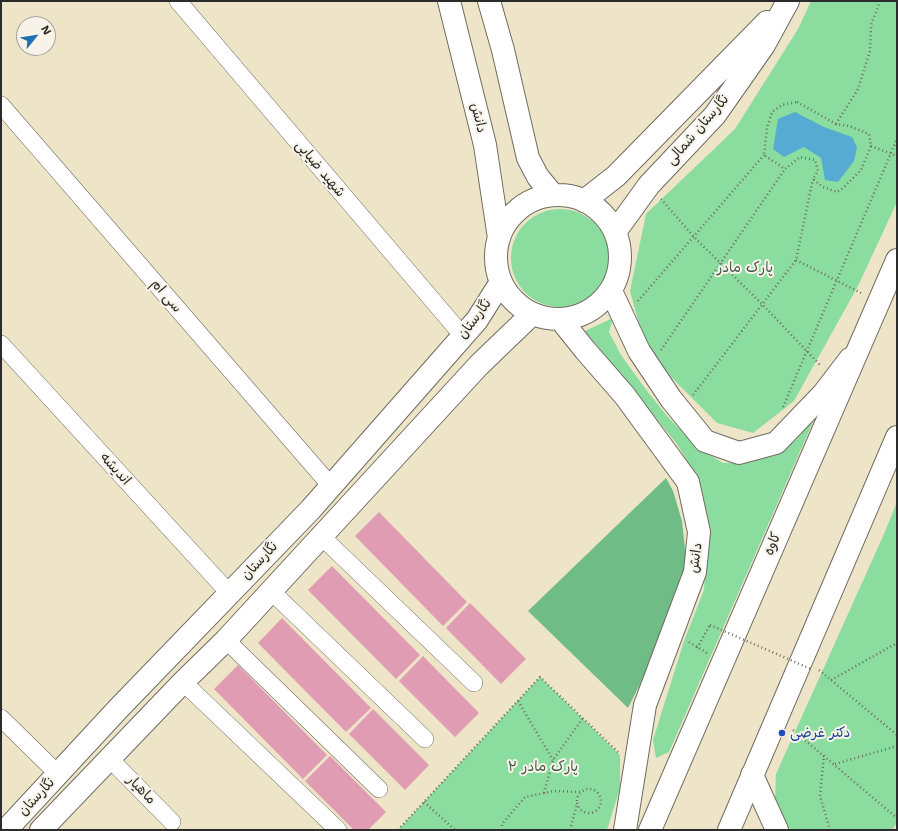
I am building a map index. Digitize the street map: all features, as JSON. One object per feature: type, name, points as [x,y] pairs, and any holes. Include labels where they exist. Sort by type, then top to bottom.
[{"type":"main road","name":"دانش","points":[[448,1],[485,145],[499,238]]},
{"type":"main road","points":[[490,1],[528,158],[538,177],[553,195]]},
{"type":"main road","name":"نگارستان شمالی","points":[[615,232],[649,185],[715,114],[764,45],[788,2]]},
{"type":"main road","name":"نگارستان شمالی","points":[[584,201],[616,176],[788,2]]},
{"type":"main road","points":[[553,195],[569,196],[584,201],[597,209],[608,220],[615,232],[620,252],[619,272],[611,291],[598,306],[581,316],[561,320],[546,319],[532,314],[519,306],[508,295],[501,282],[496,260],[499,238],[507,221],[519,208],[535,199],[553,195]]},
{"type":"main road","name":"کاوه","points":[[650,830],[897,260]]},
{"type":"main road","name":"نگارستان","points":[[6,830],[118,709],[230,594],[331,486],[478,320],[501,282]]},
{"type":"main road","points":[[611,291],[639,351],[681,412],[705,440],[739,453],[776,443],[834,380],[856,352]]},
{"type":"main road","name":"نگارستان","points":[[41,830],[139,727],[226,640],[479,365],[532,314]]},
{"type":"main road","name":"دانش","points":[[561,320],[625,396],[688,482],[699,532],[696,572],[675,631],[645,705],[626,830]]},
{"type":"main road","points":[[729,830],[777,717],[807,663],[896,441]]},
{"type":"main road","points":[[118,709],[120,718],[127,724],[139,727]]},
{"type":"main road","points":[[94,736],[106,736],[110,744],[109,758]]},
{"type":"main road","points":[[752,776],[777,830]]},
{"type":"street","name":"شهید ضیایی","points":[[178,1],[463,336]]},
{"type":"street","name":"سی ام","points":[[1,105],[331,486]]},
{"type":"street","name":"اندیشه","points":[[1,344],[230,594]]},
{"type":"street","points":[[321,536],[474,684]]},
{"type":"street","points":[[271,591],[425,739]]},
{"type":"street","points":[[226,640],[380,789]]},
{"type":"street","points":[[183,682],[338,830]]},
{"type":"street","points":[[1,718],[58,774]]},
{"type":"street","name":"ماهیار","points":[[109,758],[172,822]]},
{"type":"path","points":[[836,124],[858,89],[870,51],[871,25],[880,1]]},
{"type":"path","points":[[624,318],[764,155],[767,128],[772,112],[782,105],[797,102],[836,124],[849,126],[869,134],[871,146],[862,170],[843,188],[837,192],[822,187],[813,179]]},
{"type":"path","points":[[781,410],[897,139]]},
{"type":"path","points":[[871,146],[897,156]]},
{"type":"path","points":[[764,155],[786,169]]},
{"type":"path","points":[[649,367],[786,169],[800,157],[815,160],[818,171],[813,179],[796,260],[681,412]]},
{"type":"path","points":[[649,185],[694,237],[762,304],[834,380]]},
{"type":"path","points":[[796,260],[878,302]]},
{"type":"path","points":[[697,648],[710,625],[807,663],[831,680],[897,735]]},
{"type":"path","points":[[675,631],[697,648],[722,662]]},
{"type":"path","points":[[831,680],[897,643]]},
{"type":"path","points":[[398,830],[540,677],[620,755]]},
{"type":"path","points":[[518,701],[553,760]]},
{"type":"path","points":[[777,717],[835,764],[897,818]]},
{"type":"path","points":[[544,793],[553,760],[583,718]]},
{"type":"path","points":[[835,764],[897,746]]},
{"type":"path","points":[[824,755],[820,796],[830,830]]},
{"type":"path","points":[[502,830],[502,824],[525,797],[554,791],[581,792],[588,789],[596,791],[600,797],[600,804],[596,810],[589,813],[581,810],[577,803]]},
{"type":"path","points":[[570,830],[577,799],[581,792]]},
{"type":"path","points":[[424,802],[456,830]]},
{"type":"green space","name":"پارک مادر","points":[[811,1],[897,1],[897,202],[858,286],[794,401],[753,433],[717,423],[669,375],[643,338],[630,291],[646,214],[735,129],[798,29]]},
{"type":"green space","points":[[560,209],[579,212],[595,223],[606,239],[609,258],[606,277],[595,293],[579,304],[560,307],[541,304],[525,293],[514,277],[511,258],[514,239],[525,223],[541,212]]},
{"type":"green space","points":[[613,318],[609,332],[621,355],[644,387],[667,416],[698,448],[723,463],[749,462],[775,454],[796,440],[815,417],[669,752],[656,758],[653,740],[684,641],[704,590],[707,538],[696,476],[677,444],[585,331]]},
{"type":"green space","points":[[666,478],[673,491],[682,521],[686,558],[680,587],[660,644],[628,708],[528,611]]},
{"type":"green space","points":[[897,502],[897,823],[892,830],[787,830],[775,804],[776,774]]},
{"type":"green space","name":"پارک مادر ۲","points":[[540,677],[620,755],[620,788],[607,830],[398,830]]},
{"type":"water","points":[[795,112],[824,127],[852,137],[857,147],[854,161],[838,182],[825,180],[821,158],[804,147],[784,157],[773,149],[778,119]]},
{"type":"building","points":[[379,512],[467,602],[443,626],[355,536]]},
{"type":"building","points":[[332,566],[420,655],[396,679],[308,590]]},
{"type":"building","points":[[470,603],[526,659],[501,684],[446,628]]},
{"type":"building","points":[[282,618],[371,708],[346,732],[258,643]]},
{"type":"building","points":[[423,656],[479,713],[455,737],[399,681]]},
{"type":"building","points":[[238,665],[327,755],[303,779],[214,689]]},
{"type":"building","points":[[373,709],[429,765],[405,790],[349,734]]},
{"type":"building","points":[[330,756],[386,812],[368,830],[354,830],[305,781]]},
{"type":"place","name":"دکتر غرضی","points":[[782,733]]}]
